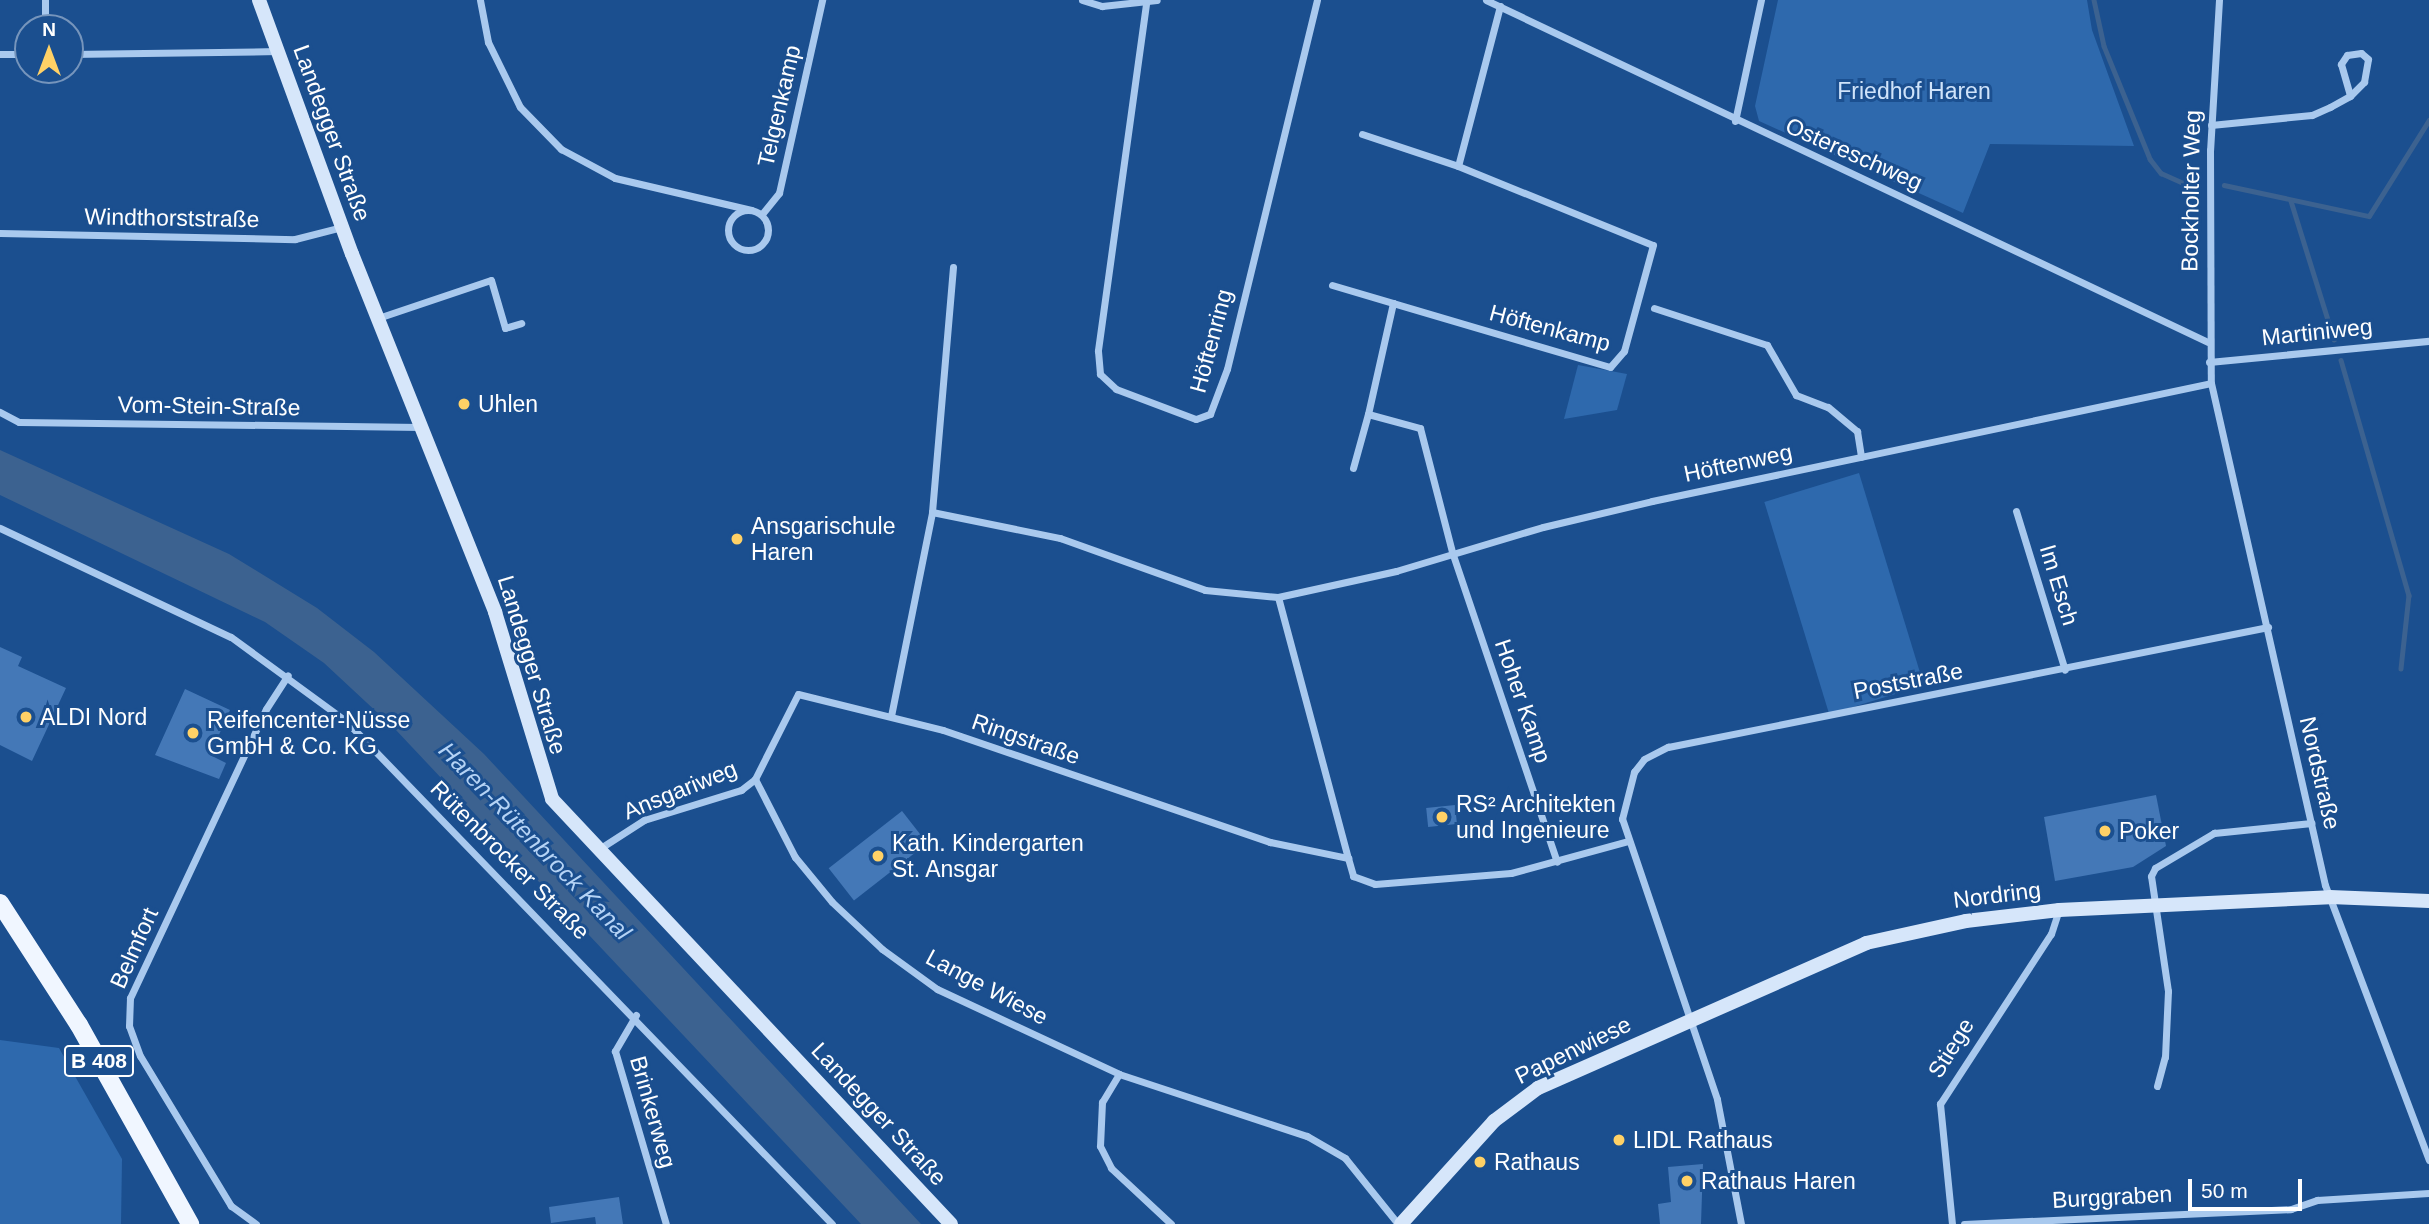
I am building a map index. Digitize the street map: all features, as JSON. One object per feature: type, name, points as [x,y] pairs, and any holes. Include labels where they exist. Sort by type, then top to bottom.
[{"type":"main road","name":"Landegger Straße","points":[[258,0],[342,227],[495,612],[544,782],[552,799],[951,1224]]},
{"type":"main road","name":"Nordring","points":[[1688,1021],[1866,943],[1966,920],[2059,910],[2330,897],[2429,901]]},
{"type":"main road","name":"B 408","points":[[0,903],[79,1026],[190,1224]]},
{"type":"main road","name":"Papenwiese","points":[[1399,1224],[1514,1104],[1580,1066],[1688,1021]]},
{"type":"street","points":[[480,0],[488,41],[520,107],[561,149],[615,178],[751,210],[762,215],[768,226],[766,239],[750,250],[737,246],[729,236],[730,222],[738,212],[751,210]]},
{"type":"street","name":"Telgenkamp","points":[[762,215],[779,193],[822,0]]},
{"type":"street","points":[[1082,0],[1102,6],[1146,4],[1157,0]]},
{"type":"street","name":"Höftenring","points":[[1146,4],[1098,351],[1100,374],[1116,389],[1196,419],[1209,414],[1224,381],[1317,0]]},
{"type":"street","name":"Ostereschweg","points":[[1486,0],[1735,121],[2208,342]]},
{"type":"street","points":[[1735,121],[1762,0]]},
{"type":"street","name":"Bockholter Weg","points":[[2211,383],[2208,342],[2211,125],[2219,0]]},
{"type":"street","points":[[1458,166],[1500,6]]},
{"type":"street","points":[[84,54],[278,51]]},
{"type":"street","points":[[2211,125],[2312,115],[2350,96],[2364,82],[2368,59],[2361,53],[2347,55],[2341,64],[2350,96]]},
{"type":"street","name":"Höftenkamp","points":[[1332,285],[1610,367],[1620,361],[1653,245],[1458,166],[1362,134]]},
{"type":"street","name":"Windthorststraße","points":[[0,233],[295,239],[342,227]]},
{"type":"street","points":[[891,716],[932,512],[953,267]]},
{"type":"street","points":[[378,318],[491,280],[505,328],[521,323]]},
{"type":"street","points":[[1353,468],[1393,303]]},
{"type":"street","points":[[1654,309],[1768,345],[1796,395],[1835,411],[1857,431],[1861,457]]},
{"type":"street","name":"Martiniweg","points":[[2209,362],[2429,341]]},
{"type":"street","name":"Höftenweg","points":[[1278,597],[1396,571],[1452,552],[1652,501],[2211,383]]},
{"type":"street","name":"Nordstraße","points":[[2211,383],[2330,897],[2429,1160]]},
{"type":"street","name":"Vom-Stein-Straße","points":[[0,412],[19,422],[420,427]]},
{"type":"street","points":[[1368,414],[1420,428],[1452,552]]},
{"type":"street","name":"Im Esch","points":[[2016,511],[2065,670]]},
{"type":"street","points":[[932,512],[1060,538],[1206,590],[1278,597],[1349,858],[1349,868],[1361,881],[1401,885],[1557,862],[1628,841],[1717,1099],[1733,1169],[1741,1224]]},
{"type":"street","name":"Rütenbrocker Straße","points":[[0,528],[231,636],[288,675],[347,722],[636,1015],[832,1224]]},
{"type":"street","name":"Hoher Kamp","points":[[1452,552],[1557,862]]},
{"type":"street","name":"Poststraße","points":[[1628,841],[1623,807],[1634,772],[1656,751],[2268,627]]},
{"type":"street","name":"Belmfort","points":[[256,1224],[231,1206],[199,1159],[140,1056],[129,1026],[130,1006],[260,722],[288,675]]},
{"type":"street","name":"Ansgariweg","points":[[599,849],[644,820],[741,790],[755,779],[798,694],[891,716]]},
{"type":"street","name":"Ringstraße","points":[[891,716],[1216,825],[1349,858]]},
{"type":"street","name":"Lange Wiese","points":[[755,779],[795,857],[882,949],[937,989],[1119,1074],[1307,1136],[1345,1158],[1399,1224]]},
{"type":"street","points":[[2157,1086],[2165,1056],[2168,991],[2159,907],[2151,876],[2155,868],[2214,833],[2311,823]]},
{"type":"street","name":"Stiege","points":[[1952,1224],[1940,1104],[2051,934],[2059,910]]},
{"type":"street","name":"Brinkerweg","points":[[636,1015],[615,1051],[666,1224]]},
{"type":"street","points":[[1119,1074],[1102,1102],[1100,1146],[1111,1168],[1171,1224]]},
{"type":"street","name":"Burggraben","points":[[1966,1224],[2278,1209],[2318,1200],[2429,1193]]},
{"type":"green space","name":"Friedhof Haren","points":[[1778,0],[2087,0],[2092,30],[2134,146],[1990,144],[1963,213],[1759,121],[1755,106]]},
{"type":"green space","points":[[1578,365],[1627,374],[1617,410],[1564,419]]},
{"type":"green space","points":[[1859,473],[1924,685],[1829,714],[1764,502]]},
{"type":"green space","points":[[0,1040],[59,1048],[122,1159],[121,1224],[0,1224]]},
{"type":"water","name":"Haren-Rütenbrock Kanal","points":[[0,450],[229,554],[317,608],[374,652],[484,754],[921,1224],[861,1224],[395,729],[324,663],[265,622],[0,495]]},
{"type":"building","name":"ALDI Nord","points":[[0,647],[22,657],[18,666],[66,688],[32,761],[0,745]]},
{"type":"building","name":"Reifencenter-Nüsse GmbH & Co. KG","points":[[185,689],[230,710],[210,755],[226,763],[219,779],[155,755]]},
{"type":"building","name":"Poker","points":[[2156,795],[2166,846],[2133,867],[2055,881],[2044,817]]},
{"type":"building","name":"RS² Architekten und Ingenieure","points":[[1455,805],[1457,824],[1428,827],[1426,808]]},
{"type":"building","name":"Kath. Kindergarten St. Ansgar","points":[[902,811],[927,843],[854,901],[829,868]]},
{"type":"building","name":"Rathaus Haren","points":[[1703,1164],[1701,1224],[1660,1224],[1658,1204],[1671,1202],[1668,1167]]},
{"type":"building","points":[[619,1197],[623,1224],[596,1224],[595,1217],[551,1223],[549,1207]]},
{"type":"waterway","points":[[2094,0],[2104,46],[2150,159],[2161,173],[2193,187]]},
{"type":"waterway","points":[[2224,185],[2369,216],[2429,120]]},
{"type":"waterway","points":[[2291,201],[2334,339]]},
{"type":"waterway","points":[[2341,360],[2409,595],[2401,669]]},
{"type":"place","name":"Uhlen","points":[[464,404]]},
{"type":"place","name":"Ansgarischule Haren","points":[[737,539]]},
{"type":"place","name":"ALDI Nord","points":[[26,717]]},
{"type":"place","name":"Reifencenter-Nüsse GmbH & Co. KG","points":[[193,733]]},
{"type":"place","name":"RS² Architekten und Ingenieure","points":[[1442,817]]},
{"type":"place","name":"Poker","points":[[2105,831]]},
{"type":"place","name":"Kath. Kindergarten St. Ansgar","points":[[878,856]]},
{"type":"place","name":"LIDL Rathaus","points":[[1619,1140]]},
{"type":"place","name":"Rathaus","points":[[1480,1162]]},
{"type":"place","name":"Rathaus Haren","points":[[1687,1181]]}]
